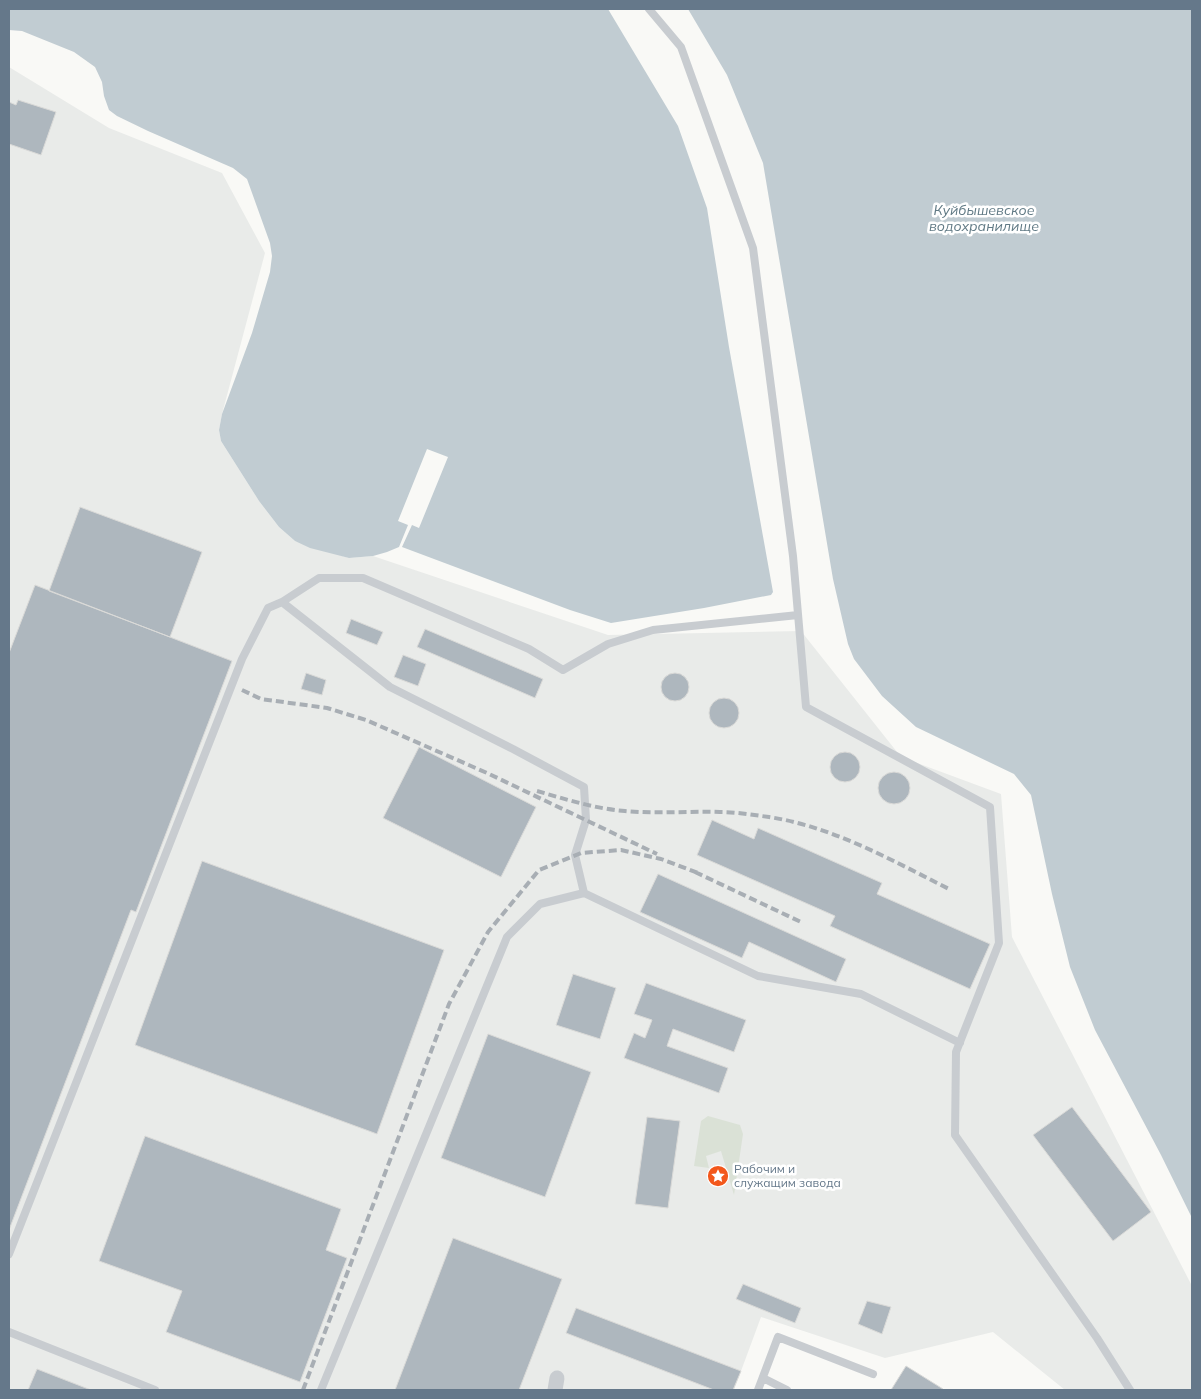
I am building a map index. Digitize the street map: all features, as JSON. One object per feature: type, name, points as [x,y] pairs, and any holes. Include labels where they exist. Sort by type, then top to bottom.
[{"type":"lane","points":[[649,9],[681,47],[752,248],[792,556],[806,707],[990,807],[999,943],[956,1052],[955,1135],[1097,1338],[1130,1390]]},
{"type":"lane","points":[[9,1254],[242,660],[268,608],[282,602],[319,578],[363,578],[529,649],[564,670],[608,644],[653,630],[798,614]]},
{"type":"lane","points":[[282,602],[390,687],[584,787],[586,820],[575,855],[584,892]]},
{"type":"lane","points":[[321,1390],[507,937],[540,904],[584,892],[758,976],[861,994],[960,1044]]},
{"type":"lane","points":[[9,1332],[155,1390]]},
{"type":"lane","points":[[758,1390],[778,1337],[873,1374]]},
{"type":"lane","points":[[763,1378],[787,1390]]},
{"type":"shaded area","points":[[9,67],[109,128],[222,173],[265,253],[222,414],[219,430],[221,441],[259,501],[279,527],[295,541],[349,558],[373,556],[608,635],[801,631],[901,757],[1001,794],[1012,937],[1192,1286],[1192,1390],[1065,1390],[993,1332],[885,1358],[761,1317],[734,1390],[9,1390]]},
{"type":"shaded area","points":[[708,1116],[740,1125],[743,1134],[734,1195],[721,1151],[706,1156],[709,1168],[694,1166],[701,1121]]},
{"type":"water","points":[[9,9],[608,9],[678,126],[707,208],[729,347],[773,592],[771,595],[611,623],[570,610],[402,547],[373,556],[349,558],[310,548],[295,541],[279,527],[259,501],[221,441],[219,430],[222,414],[252,333],[270,272],[272,256],[270,243],[247,179],[233,168],[117,116],[109,110],[102,82],[95,67],[74,52],[22,31],[9,30]]},
{"type":"water","name":"Куйбышевское водохранилище","points":[[688,9],[1192,9],[1192,1218],[1095,1030],[1070,967],[1031,795],[1014,774],[916,727],[882,696],[854,659],[848,644],[833,579],[763,163],[727,75]]},
{"type":"pier","points":[[427,449],[448,457],[419,528],[412,525],[402,547],[399,547],[408,525],[398,521]]},
{"type":"building","points":[[18,100],[56,112],[41,155],[9,144],[9,102],[16,105]]},
{"type":"building","points":[[80,507],[202,552],[170,637],[49,591]]},
{"type":"building","points":[[35,585],[232,661],[136,912],[131,910],[9,1230],[9,653]]},
{"type":"building","points":[[351,619],[383,632],[377,645],[346,633]]},
{"type":"building","points":[[425,629],[543,679],[535,698],[417,647]]},
{"type":"building","points":[[403,655],[426,664],[418,686],[394,677]]},
{"type":"building","points":[[306,673],[326,680],[322,695],[301,689]]},
{"type":"building","points":[[675,673],[685,677],[689,687],[685,697],[675,701],[665,697],[661,687],[665,677]]},
{"type":"building","points":[[724,698],[735,702],[739,713],[735,724],[724,728],[713,724],[709,713],[713,702]]},
{"type":"building","points":[[419,747],[536,807],[501,877],[383,818]]},
{"type":"building","points":[[845,752],[856,756],[860,767],[856,778],[845,782],[834,778],[830,767],[834,756]]},
{"type":"building","points":[[894,772],[905,777],[910,788],[905,799],[894,804],[883,799],[878,788],[883,777]]},
{"type":"building","points":[[712,820],[754,839],[758,828],[882,883],[877,894],[990,944],[970,989],[830,926],[835,916],[697,855]]},
{"type":"building","points":[[202,861],[444,950],[377,1134],[135,1045]]},
{"type":"building","points":[[658,874],[846,959],[836,982],[749,942],[742,958],[640,912]]},
{"type":"building","points":[[573,974],[616,988],[600,1039],[556,1025]]},
{"type":"building","points":[[646,983],[746,1020],[734,1052],[673,1029],[667,1046],[728,1068],[719,1093],[624,1058],[634,1033],[645,1038],[652,1020],[634,1014]]},
{"type":"building","points":[[488,1034],[591,1072],[545,1197],[441,1158]]},
{"type":"building","points":[[1072,1107],[1151,1212],[1113,1241],[1033,1135]]},
{"type":"building","points":[[647,1117],[680,1121],[668,1208],[635,1204]]},
{"type":"building","points":[[145,1136],[341,1209],[326,1250],[347,1258],[300,1382],[166,1332],[182,1291],[99,1261]]},
{"type":"building","points":[[453,1238],[562,1279],[519,1390],[395,1390]]},
{"type":"building","points":[[743,1284],[801,1308],[795,1323],[736,1299]]},
{"type":"building","points":[[867,1301],[891,1307],[882,1334],[858,1324]]},
{"type":"building","points":[[576,1308],[741,1371],[733,1390],[714,1390],[566,1333]]},
{"type":"building","points":[[906,1366],[943,1389],[891,1390]]},
{"type":"building","points":[[37,1369],[91,1390],[28,1390]]},
{"type":"railway","points":[[242,690],[261,699],[327,708],[366,720],[487,773],[657,854]]},
{"type":"railway","points":[[537,791],[614,810],[637,812],[732,812],[793,822],[863,846],[951,890]]},
{"type":"railway","points":[[303,1390],[449,1004],[488,932],[539,870],[581,853],[621,850],[661,859],[701,874]]},
{"type":"railway","points":[[695,872],[801,922]]},
{"type":"place","name":"Рабочим и служащим завода","points":[[718,1176]]}]
